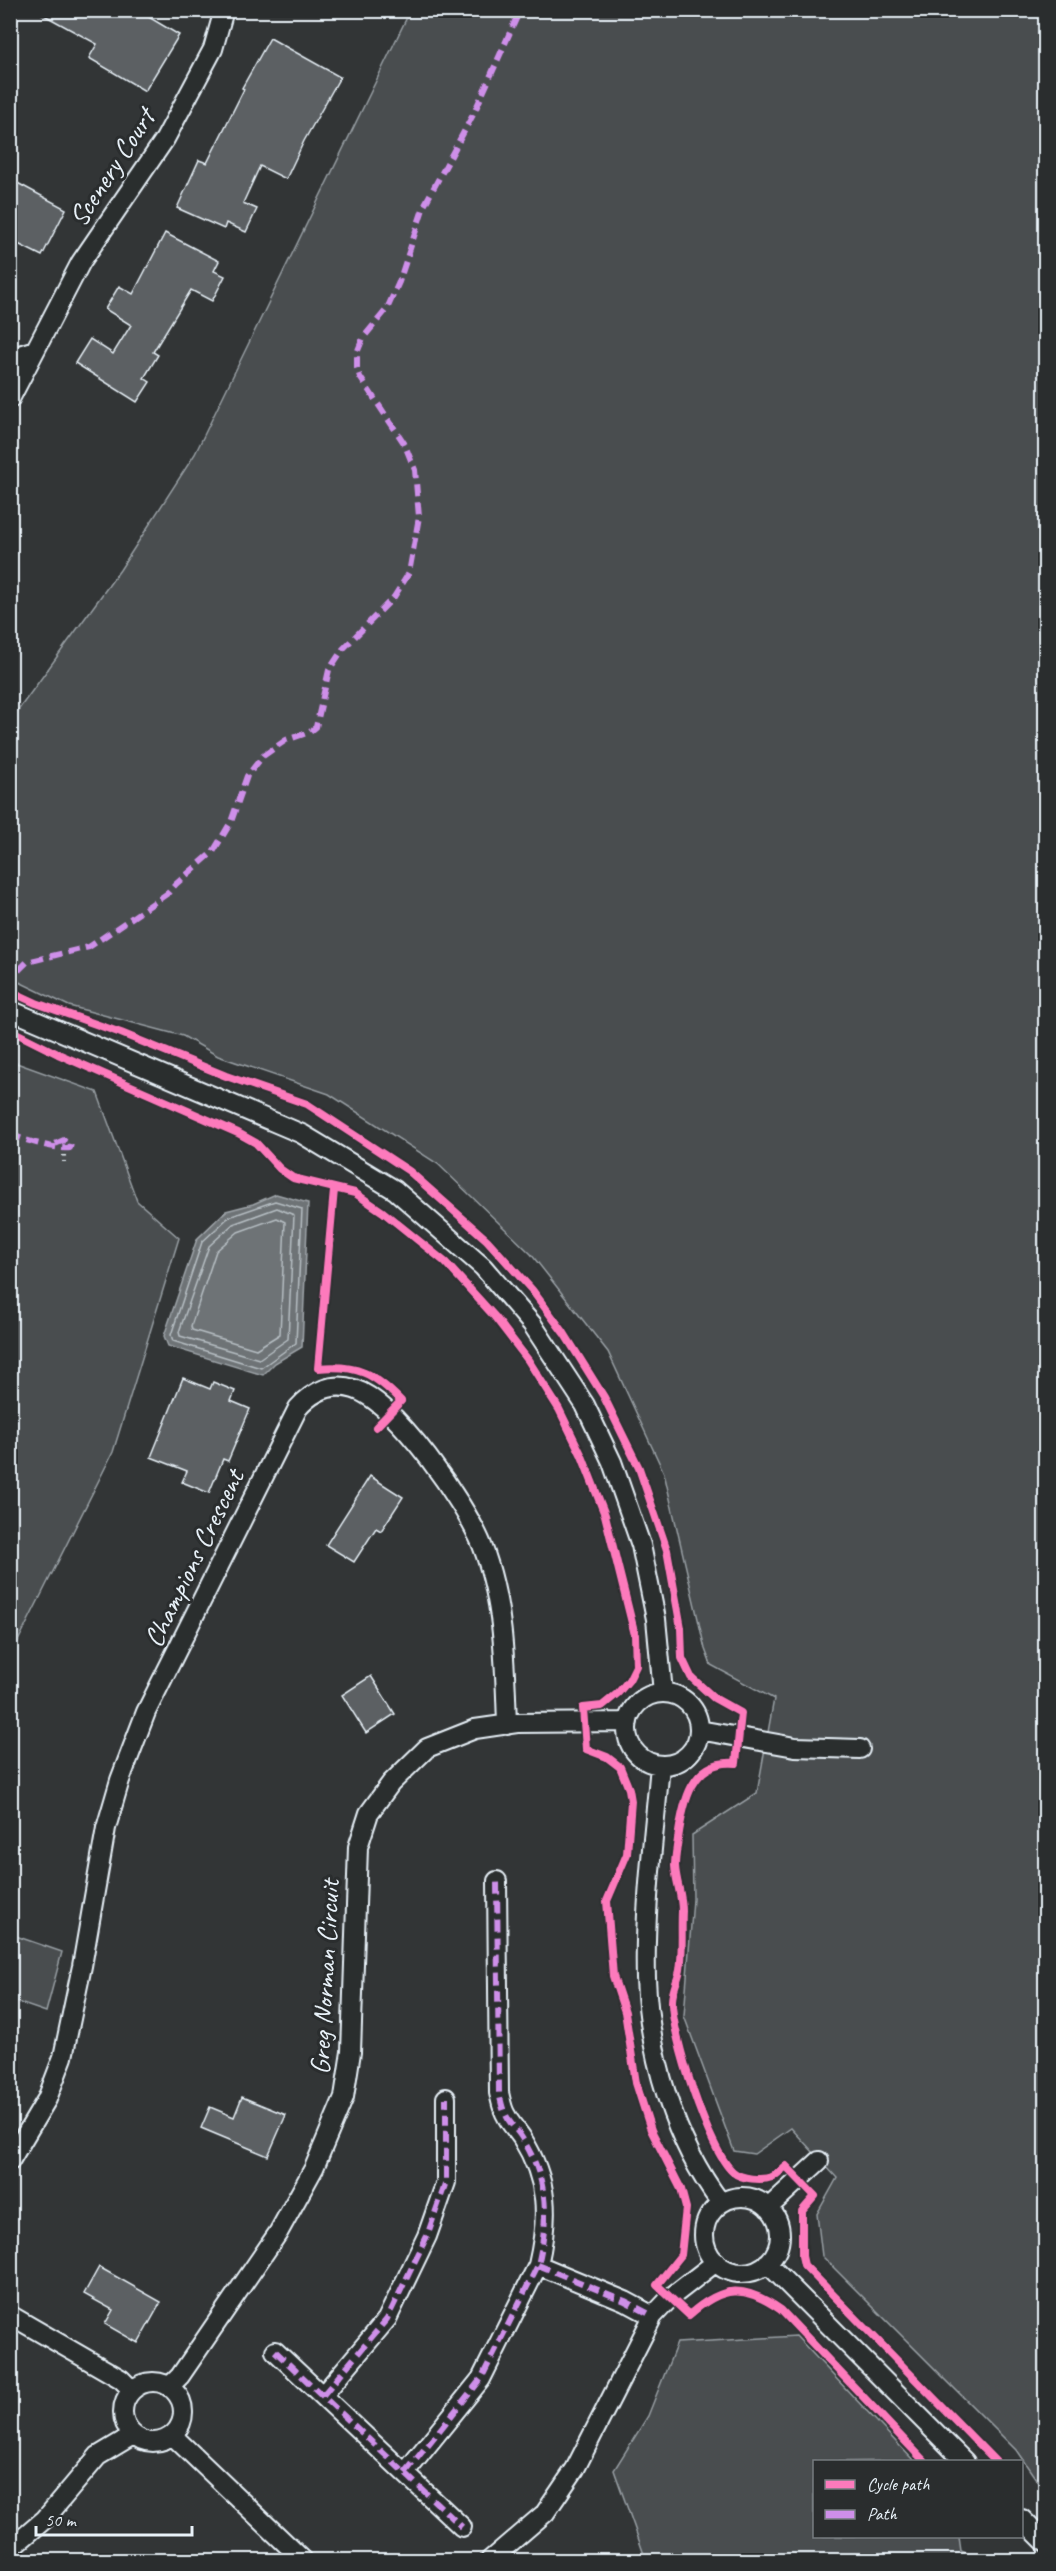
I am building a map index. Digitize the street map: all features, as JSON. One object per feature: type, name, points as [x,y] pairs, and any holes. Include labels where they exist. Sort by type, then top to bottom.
[{"type":"street","name":"Scenery Court","points":[[10,399],[81,262],[165,138],[213,49],[224,10]]},
{"type":"street","points":[[10,358],[35,350]]},
{"type":"street","points":[[10,1010],[302,1134],[394,1190],[483,1267],[532,1324],[585,1405],[612,1462],[641,1545],[656,1619],[663,1693]]},
{"type":"street","name":"Champions Crescent","points":[[10,2161],[47,2099],[63,2056],[82,1966],[106,1828],[120,1779],[146,1712],[298,1408],[309,1395],[336,1387],[355,1389],[379,1402],[437,1466],[482,1544],[497,1601],[504,1648],[507,1725]]},
{"type":"street","points":[[663,1693],[684,1700],[697,1719],[699,1730],[691,1751],[682,1759],[660,1765],[649,1762],[635,1750],[627,1734],[628,1722],[632,1710],[640,1701],[651,1695],[663,1693]]},
{"type":"street","name":"Greg Norman Circuit","points":[[169,2387],[180,2376],[278,2234],[314,2168],[344,2097],[351,2052],[358,1847],[369,1813],[391,1783],[427,1748],[475,1730],[507,1725],[628,1722]]},
{"type":"street","points":[[699,1730],[795,1748],[860,1749]]},
{"type":"street","points":[[660,1765],[647,1918],[646,1978],[650,2022],[663,2081],[685,2145],[704,2181],[721,2203]]},
{"type":"street","points":[[405,2473],[480,2379],[538,2265],[547,2217],[544,2187],[522,2138],[505,2115],[499,2093],[497,1881]]},
{"type":"street","points":[[323,2395],[387,2319],[427,2236],[446,2182],[446,2098]]},
{"type":"street","points":[[768,2208],[819,2161]]},
{"type":"street","points":[[746,2197],[768,2208],[775,2218],[779,2229],[779,2242],[775,2253],[757,2270],[745,2273],[732,2272],[716,2262],[705,2247],[706,2222],[712,2211],[721,2203],[733,2198],[746,2197]]},
{"type":"street","points":[[490,2560],[545,2512],[575,2469],[653,2316],[671,2297],[716,2262]]},
{"type":"street","points":[[767,2263],[963,2460]]},
{"type":"street","points":[[538,2265],[625,2301],[653,2316]]},
{"type":"street","points":[[10,2315],[121,2379],[132,2390]]},
{"type":"street","points":[[275,2351],[462,2527]]},
{"type":"street","points":[[150,2382],[160,2382],[169,2387],[181,2401],[183,2410],[182,2419],[172,2435],[157,2442],[148,2442],[133,2435],[123,2418],[123,2408],[132,2390],[150,2382]]},
{"type":"street","points":[[10,2549],[45,2519],[98,2456],[133,2435]]},
{"type":"street","points":[[172,2435],[303,2560]]},
{"type":"street","points":[[1023,2520],[1046,2543]]},
{"type":"path","points":[[64,1149],[64,1162]]},
{"type":"shaded area","points":[[410,11],[1045,11],[1045,2492],[1016,2450],[822,2256],[817,2214],[837,2178],[791,2128],[754,2154],[734,2151],[684,2016],[693,1899],[692,1835],[757,1793],[774,1699],[711,1665],[705,1649],[664,1473],[608,1352],[531,1254],[438,1164],[329,1094],[218,1056],[183,1036],[69,1006],[11,978],[11,720],[120,570],[195,454]]},
{"type":"shaded area","points":[[11,1061],[97,1092],[137,1201],[179,1238],[113,1452],[11,1655]]},
{"type":"shaded area","points":[[10,1934],[62,1952],[46,2012],[11,2000]]},
{"type":"shaded area","points":[[796,2336],[913,2460],[813,2460],[813,2538],[959,2538],[961,2551],[984,2560],[646,2560],[614,2470],[648,2416],[677,2343]]},
{"type":"water","points":[[276,1194],[308,1203],[302,1347],[275,1363],[263,1375],[168,1346],[164,1336],[197,1239],[226,1211],[253,1204]]},
{"type":"building","points":[[35,10],[137,10],[179,35],[145,91],[89,58],[97,44]]},
{"type":"building","points":[[270,38],[340,77],[304,141],[286,179],[260,166],[243,203],[257,209],[246,232],[226,223],[224,229],[177,208],[199,160],[207,163],[244,89],[242,88]]},
{"type":"building","points":[[10,179],[66,209],[42,256],[10,240]]},
{"type":"building","points":[[165,233],[219,261],[214,271],[225,276],[212,301],[191,290],[153,352],[158,355],[144,378],[150,382],[137,402],[75,363],[90,339],[113,354],[131,325],[105,309],[119,286],[133,294]]},
{"type":"building","points":[[183,1378],[210,1389],[213,1382],[235,1391],[231,1401],[250,1409],[228,1461],[223,1459],[209,1493],[182,1482],[187,1471],[151,1457]]},
{"type":"building","points":[[370,1476],[403,1497],[381,1531],[376,1528],[354,1562],[326,1545]]},
{"type":"building","points":[[371,1676],[395,1714],[366,1733],[342,1695]]},
{"type":"building","points":[[242,2097],[286,2115],[268,2156],[201,2128],[210,2107],[234,2117]]},
{"type":"building","points":[[99,2267],[161,2302],[138,2343],[105,2324],[113,2310],[84,2294]]},
{"type":"marked path","points":[[10,987],[19,970],[27,962],[89,947],[168,893],[213,852],[231,822],[247,776],[263,756],[286,740],[310,732],[316,727],[329,670],[343,649],[394,597],[409,573],[419,517],[415,470],[404,443],[360,377],[357,368],[357,353],[363,338],[387,309],[399,282],[424,206],[474,113],[520,10]]},
{"type":"marked path","points":[[10,1134],[57,1148],[70,1148],[71,1143],[64,1140],[53,1145]]},
{"type":"marked path","points":[[405,2473],[481,2379],[538,2265],[542,2248],[545,2215],[542,2184],[531,2154],[505,2113],[499,2093],[497,1881]]},
{"type":"marked path","points":[[323,2395],[387,2319],[427,2236],[446,2182],[446,2098]]},
{"type":"marked path","points":[[538,2265],[625,2301],[653,2316]]},
{"type":"marked path","points":[[275,2351],[462,2527]]},
{"type":"cycle path","points":[[10,991],[226,1076],[307,1104],[409,1171],[487,1240],[532,1290],[564,1333],[604,1397],[639,1468],[667,1550],[681,1628],[682,1658],[691,1677],[714,1698],[741,1713],[736,1763],[709,1768],[692,1786],[683,1811],[675,1859],[682,1905],[682,1948],[680,1970],[672,1997],[673,2017],[693,2091],[703,2118],[723,2160],[733,2172],[746,2178],[763,2179],[774,2176],[786,2166],[815,2196],[802,2211],[804,2265],[994,2460]]},
{"type":"cycle path","points":[[10,1030],[58,1054],[238,1133],[256,1143],[280,1169],[293,1178],[355,1193],[383,1212],[445,1262],[495,1317],[528,1360],[559,1409],[582,1456],[605,1515],[635,1635],[636,1666],[629,1680],[602,1706],[583,1708],[586,1749],[607,1757],[620,1767],[629,1789],[631,1801],[627,1854],[607,1901],[613,1976],[625,2012],[636,2083],[651,2130],[681,2189],[686,2208],[681,2255],[657,2285],[689,2315],[713,2298],[723,2293],[734,2292],[745,2292],[756,2296],[781,2310],[923,2460]]},
{"type":"cycle path","points":[[334,1190],[318,1368],[344,1368],[364,1373],[383,1384],[401,1401],[376,1427]]}]
